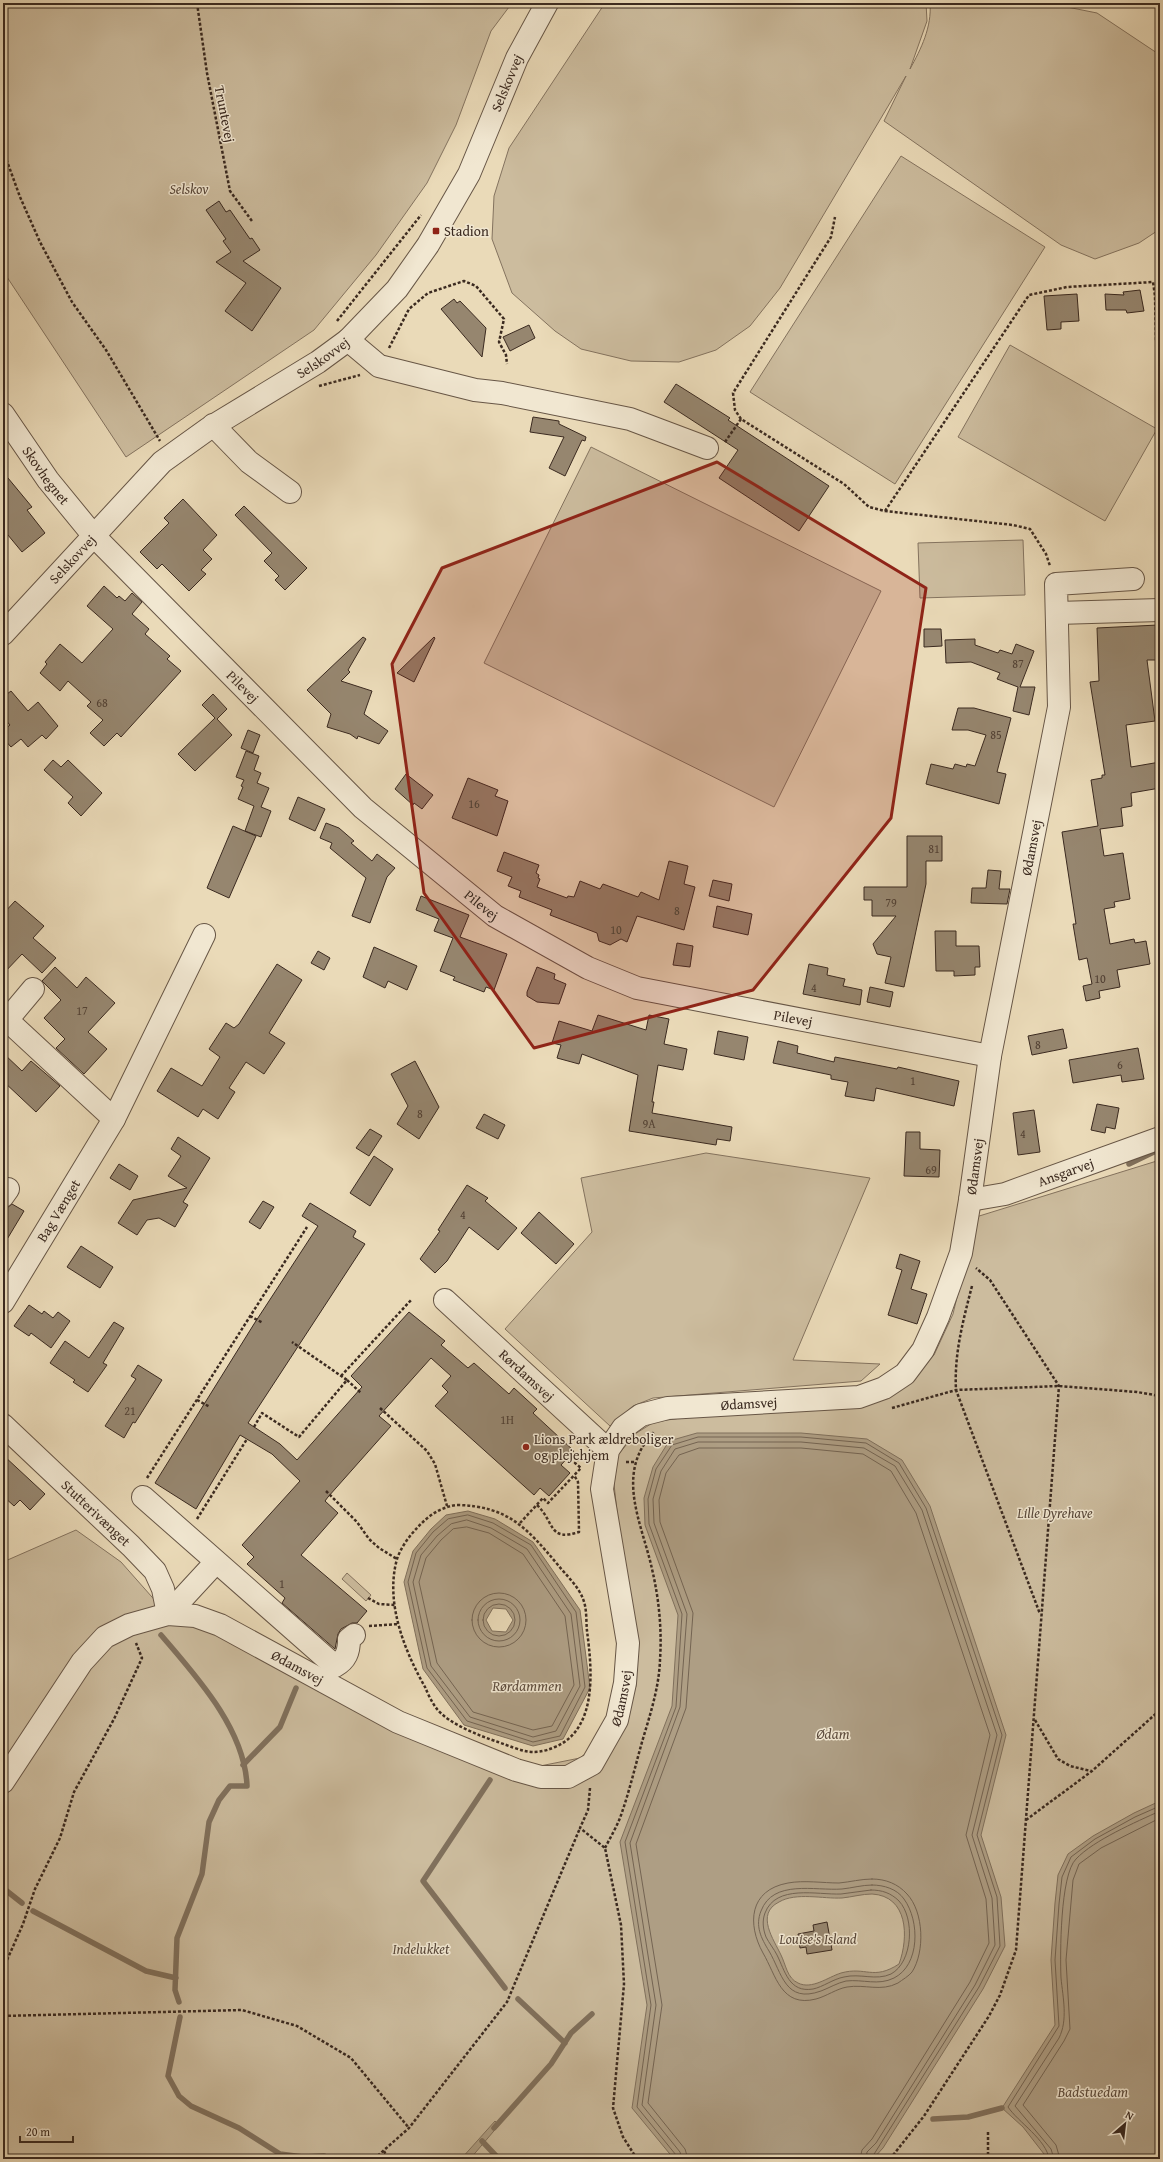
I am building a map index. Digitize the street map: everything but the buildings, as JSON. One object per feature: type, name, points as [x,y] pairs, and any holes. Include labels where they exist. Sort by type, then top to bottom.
[{"type":"street","name":"Selskovvej","points":[[3,634],[162,462],[213,425],[318,362],[340,334],[397,289],[428,245],[469,174],[517,58],[547,3]]},
{"type":"street","points":[[340,334],[379,366],[475,390],[502,393],[630,419],[708,448]]},
{"type":"street","name":"Skovhegnet","points":[[3,414],[48,480],[93,535]]},
{"type":"street","points":[[213,425],[249,462],[290,492]]},
{"type":"street","name":"Pilevej","points":[[93,535],[363,808],[495,916],[588,968],[637,988],[990,1056]]},
{"type":"street","points":[[1056,584],[1133,579]]},
{"type":"street","name":"Ødamsvej","points":[[3,1782],[82,1662],[106,1637],[129,1625],[168,1614],[195,1616],[220,1626],[398,1722],[516,1770],[541,1777],[568,1777],[592,1764],[617,1720],[625,1683],[628,1643],[602,1489],[602,1445],[641,1415],[668,1408],[859,1397],[884,1388],[905,1374],[923,1350],[938,1317],[961,1253],[990,1056],[1059,707],[1056,584]]},
{"type":"street","points":[[1056,613],[1160,610]]},
{"type":"street","name":"Bag Vænget","points":[[3,1302],[114,1119],[204,935]]},
{"type":"street","points":[[33,990],[5,1022],[114,1119]]},
{"type":"street","name":"Ansgarvej","points":[[970,1200],[1005,1194],[1160,1138]]},
{"type":"street","name":"Rørdamsvej","points":[[445,1300],[602,1445]]},
{"type":"street","name":"Stutterivænget","points":[[3,1425],[131,1546],[155,1571],[163,1589],[168,1614]]},
{"type":"street","points":[[143,1498],[335,1666],[343,1661],[349,1648],[349,1639],[354,1635]]},
{"type":"street","points":[[168,1614],[216,1562]]},
{"type":"path","name":"Truntevej","points":[[197,3],[207,73],[230,191],[252,221]]},
{"type":"path","points":[[3,150],[20,197],[40,242],[72,302],[106,350],[163,446]]},
{"type":"path","points":[[340,334],[423,212]]},
{"type":"path","points":[[835,217],[831,237],[733,393],[735,410],[741,419],[844,484],[869,507],[885,511],[1013,525],[1030,529],[1046,554],[1056,584]]},
{"type":"path","points":[[318,386],[354,378],[379,366],[409,309],[428,293],[464,281],[476,286],[504,319],[499,342],[506,355],[507,364]]},
{"type":"path","points":[[885,511],[1029,295],[1067,287],[1153,282],[1155,296],[1156,341],[1160,344]]},
{"type":"path","points":[[708,448],[720,450],[741,419]]},
{"type":"path","points":[[143,1498],[143,1484],[307,1227]]},
{"type":"path","points":[[890,2159],[924,2116],[1000,1996],[1016,1950],[1034,1719],[1040,1616],[1059,1386],[990,1280],[976,1268],[974,1275]]},
{"type":"path","points":[[972,1283],[954,1367],[956,1390],[1040,1616]]},
{"type":"path","points":[[341,1376],[412,1299]]},
{"type":"path","points":[[250,1316],[263,1323]]},
{"type":"path","points":[[292,1342],[347,1380],[362,1393]]},
{"type":"path","points":[[254,1427],[262,1413],[299,1437],[347,1380]]},
{"type":"path","points":[[889,1408],[956,1390],[1059,1386],[1137,1392],[1160,1396]]},
{"type":"path","points":[[197,1400],[210,1407]]},
{"type":"path","points":[[380,1408],[427,1451],[434,1464],[447,1506]]},
{"type":"path","points":[[637,2159],[622,2137],[613,2108],[624,1984],[621,1925],[605,1848],[620,1818],[656,1692],[660,1660],[660,1609],[652,1568],[634,1504],[633,1479],[636,1457],[644,1442],[656,1430]]},
{"type":"path","points":[[186,1536],[247,1439]]},
{"type":"path","points":[[520,1524],[543,1498],[548,1503],[581,1468],[575,1463],[602,1445]]},
{"type":"path","points":[[537,1505],[543,1511],[550,1524],[558,1534],[566,1536],[579,1532],[578,1482],[574,1475]]},
{"type":"path","points":[[326,1491],[357,1522],[369,1539],[379,1548],[397,1559]]},
{"type":"path","points":[[472,1505],[490,1509],[514,1519],[520,1524],[545,1550],[583,1599],[591,1666],[589,1700],[580,1726],[566,1743],[541,1753],[521,1750],[458,1725],[437,1710],[407,1653],[395,1605],[397,1559],[414,1531],[424,1521],[447,1506],[472,1505]]},
{"type":"path","points":[[368,1598],[379,1604],[395,1605]]},
{"type":"path","points":[[354,1635],[364,1627],[375,1624],[399,1624]]},
{"type":"path","points":[[3,1969],[23,1924],[35,1889],[60,1838],[74,1792],[118,1713],[142,1658],[129,1625]]},
{"type":"path","points":[[1026,1820],[1092,1771],[1160,1710]]},
{"type":"path","points":[[1034,1719],[1058,1759],[1070,1766],[1092,1771]]},
{"type":"path","points":[[374,2159],[409,2128],[507,2002],[515,1988],[588,1810],[592,1764]]},
{"type":"path","points":[[580,1828],[605,1848]]},
{"type":"path","points":[[3,2016],[242,2010],[297,2026],[351,2058],[409,2128]]},
{"type":"path","points":[[988,2132],[988,2159]]},
{"type":"path","points":[[384,2151],[388,2159]]},
{"type":"highlighted area","points":[[717,462],[926,588],[891,818],[753,990],[534,1048],[424,893],[392,664],[442,568]]},
{"type":"green space","name":"Selskov","points":[[3,3],[512,3],[491,31],[456,125],[427,183],[376,255],[314,330],[126,457],[3,271]]},
{"type":"green space","points":[[605,3],[926,3],[927,21],[910,69],[925,38],[929,21],[930,3],[1047,3],[1097,13],[1160,55],[1160,229],[1139,243],[1095,259],[1061,245],[884,121],[906,76],[780,288],[750,326],[716,350],[679,362],[631,361],[581,349],[555,331],[512,293],[492,239],[494,196],[509,148]]},
{"type":"green space","points":[[901,156],[1045,247],[895,484],[750,392]]},
{"type":"green space","points":[[1010,345],[1157,429],[1105,521],[958,437]]},
{"type":"green space","points":[[591,447],[881,591],[774,807],[484,663]]},
{"type":"green space","points":[[1023,540],[1025,595],[920,598],[918,543]]},
{"type":"green space","points":[[706,1153],[870,1178],[793,1360],[880,1364],[861,1381],[653,1398],[633,1406],[610,1426],[505,1329],[592,1232],[581,1178]]},
{"type":"green space","points":[[1160,1160],[1160,2159],[3,2159],[3,1562],[76,1530],[121,1562],[167,1614],[195,1616],[413,1731],[540,1766],[580,1758],[600,1742],[624,1717],[636,1686],[614,1484],[618,1455],[635,1434],[654,1422],[903,1385],[934,1355],[953,1314],[976,1217]]},
{"type":"green space","points":[[347,1573],[371,1595],[366,1601],[342,1579]]},
{"type":"water","name":"Ødam","points":[[697,1433],[801,1433],[867,1439],[902,1460],[930,1506],[1006,1735],[981,1835],[1001,1897],[1005,1946],[983,1989],[883,2148],[873,2159],[674,2159],[632,2108],[647,2005],[620,1842],[672,1706],[678,1615],[645,1525],[644,1498],[653,1467],[669,1441]],"holes":[[[864,1894],[884,1896],[893,1902],[899,1910],[903,1920],[904,1942],[899,1964],[882,1972],[850,1971],[841,1973],[809,1985],[803,1985],[791,1978],[768,1927],[768,1913],[772,1907],[779,1902],[793,1897],[842,1898]]]},
{"type":"water","name":"Rørdammen","points":[[468,1511],[495,1519],[533,1542],[580,1610],[590,1688],[563,1739],[533,1746],[464,1725],[423,1669],[404,1582],[413,1551],[431,1529],[446,1515]],"holes":[[[493,1608],[506,1609],[513,1620],[506,1632],[492,1631],[486,1620]]]},
{"type":"water","name":"Badstuedam","points":[[1160,1801],[1160,2159],[1045,2159],[1044,2154],[1023,2127],[1002,2108],[1055,2025],[1051,1960],[1058,1875],[1068,1854],[1093,1836],[1134,1813]]},
{"type":"water","points":[[495,2121],[499,2125],[470,2159],[461,2159]]},
{"type":"waterway","points":[[1129,1164],[1160,1149]]},
{"type":"waterway","points":[[161,1635],[203,1686],[228,1724],[238,1744],[244,1765],[247,1786],[230,1786],[219,1800],[209,1822],[202,1874],[177,1938],[175,1990],[179,2002]]},
{"type":"waterway","points":[[243,1765],[280,1727],[296,1688]]},
{"type":"waterway","points":[[490,1780],[423,1881],[505,1988]]},
{"type":"waterway","points":[[3,1888],[22,1903]]},
{"type":"waterway","points":[[33,1911],[146,1971],[176,1978]]},
{"type":"waterway","points":[[518,1999],[565,2043]]},
{"type":"waterway","points":[[494,2128],[551,2064],[571,2033],[592,2014]]},
{"type":"waterway","points":[[180,2017],[168,2076],[179,2096],[191,2106],[239,2128],[280,2154],[303,2157],[324,2156],[330,2159]]},
{"type":"waterway","points":[[933,2119],[968,2117],[1002,2108]]},
{"type":"waterway","points":[[482,2141],[499,2159]]},
{"type":"place","name":"Stadion","points":[[436,231]]},
{"type":"place","name":"Lions Park ældreboliger og plejehjem","points":[[526,1447]]},
{"type":"park label","name":"Lille Dyrehave","points":[[1055,1513]]},
{"type":"park label","name":"Louise's Island","points":[[818,1939]]},
{"type":"park label","name":"Indelukket","points":[[421,1949]]}]
